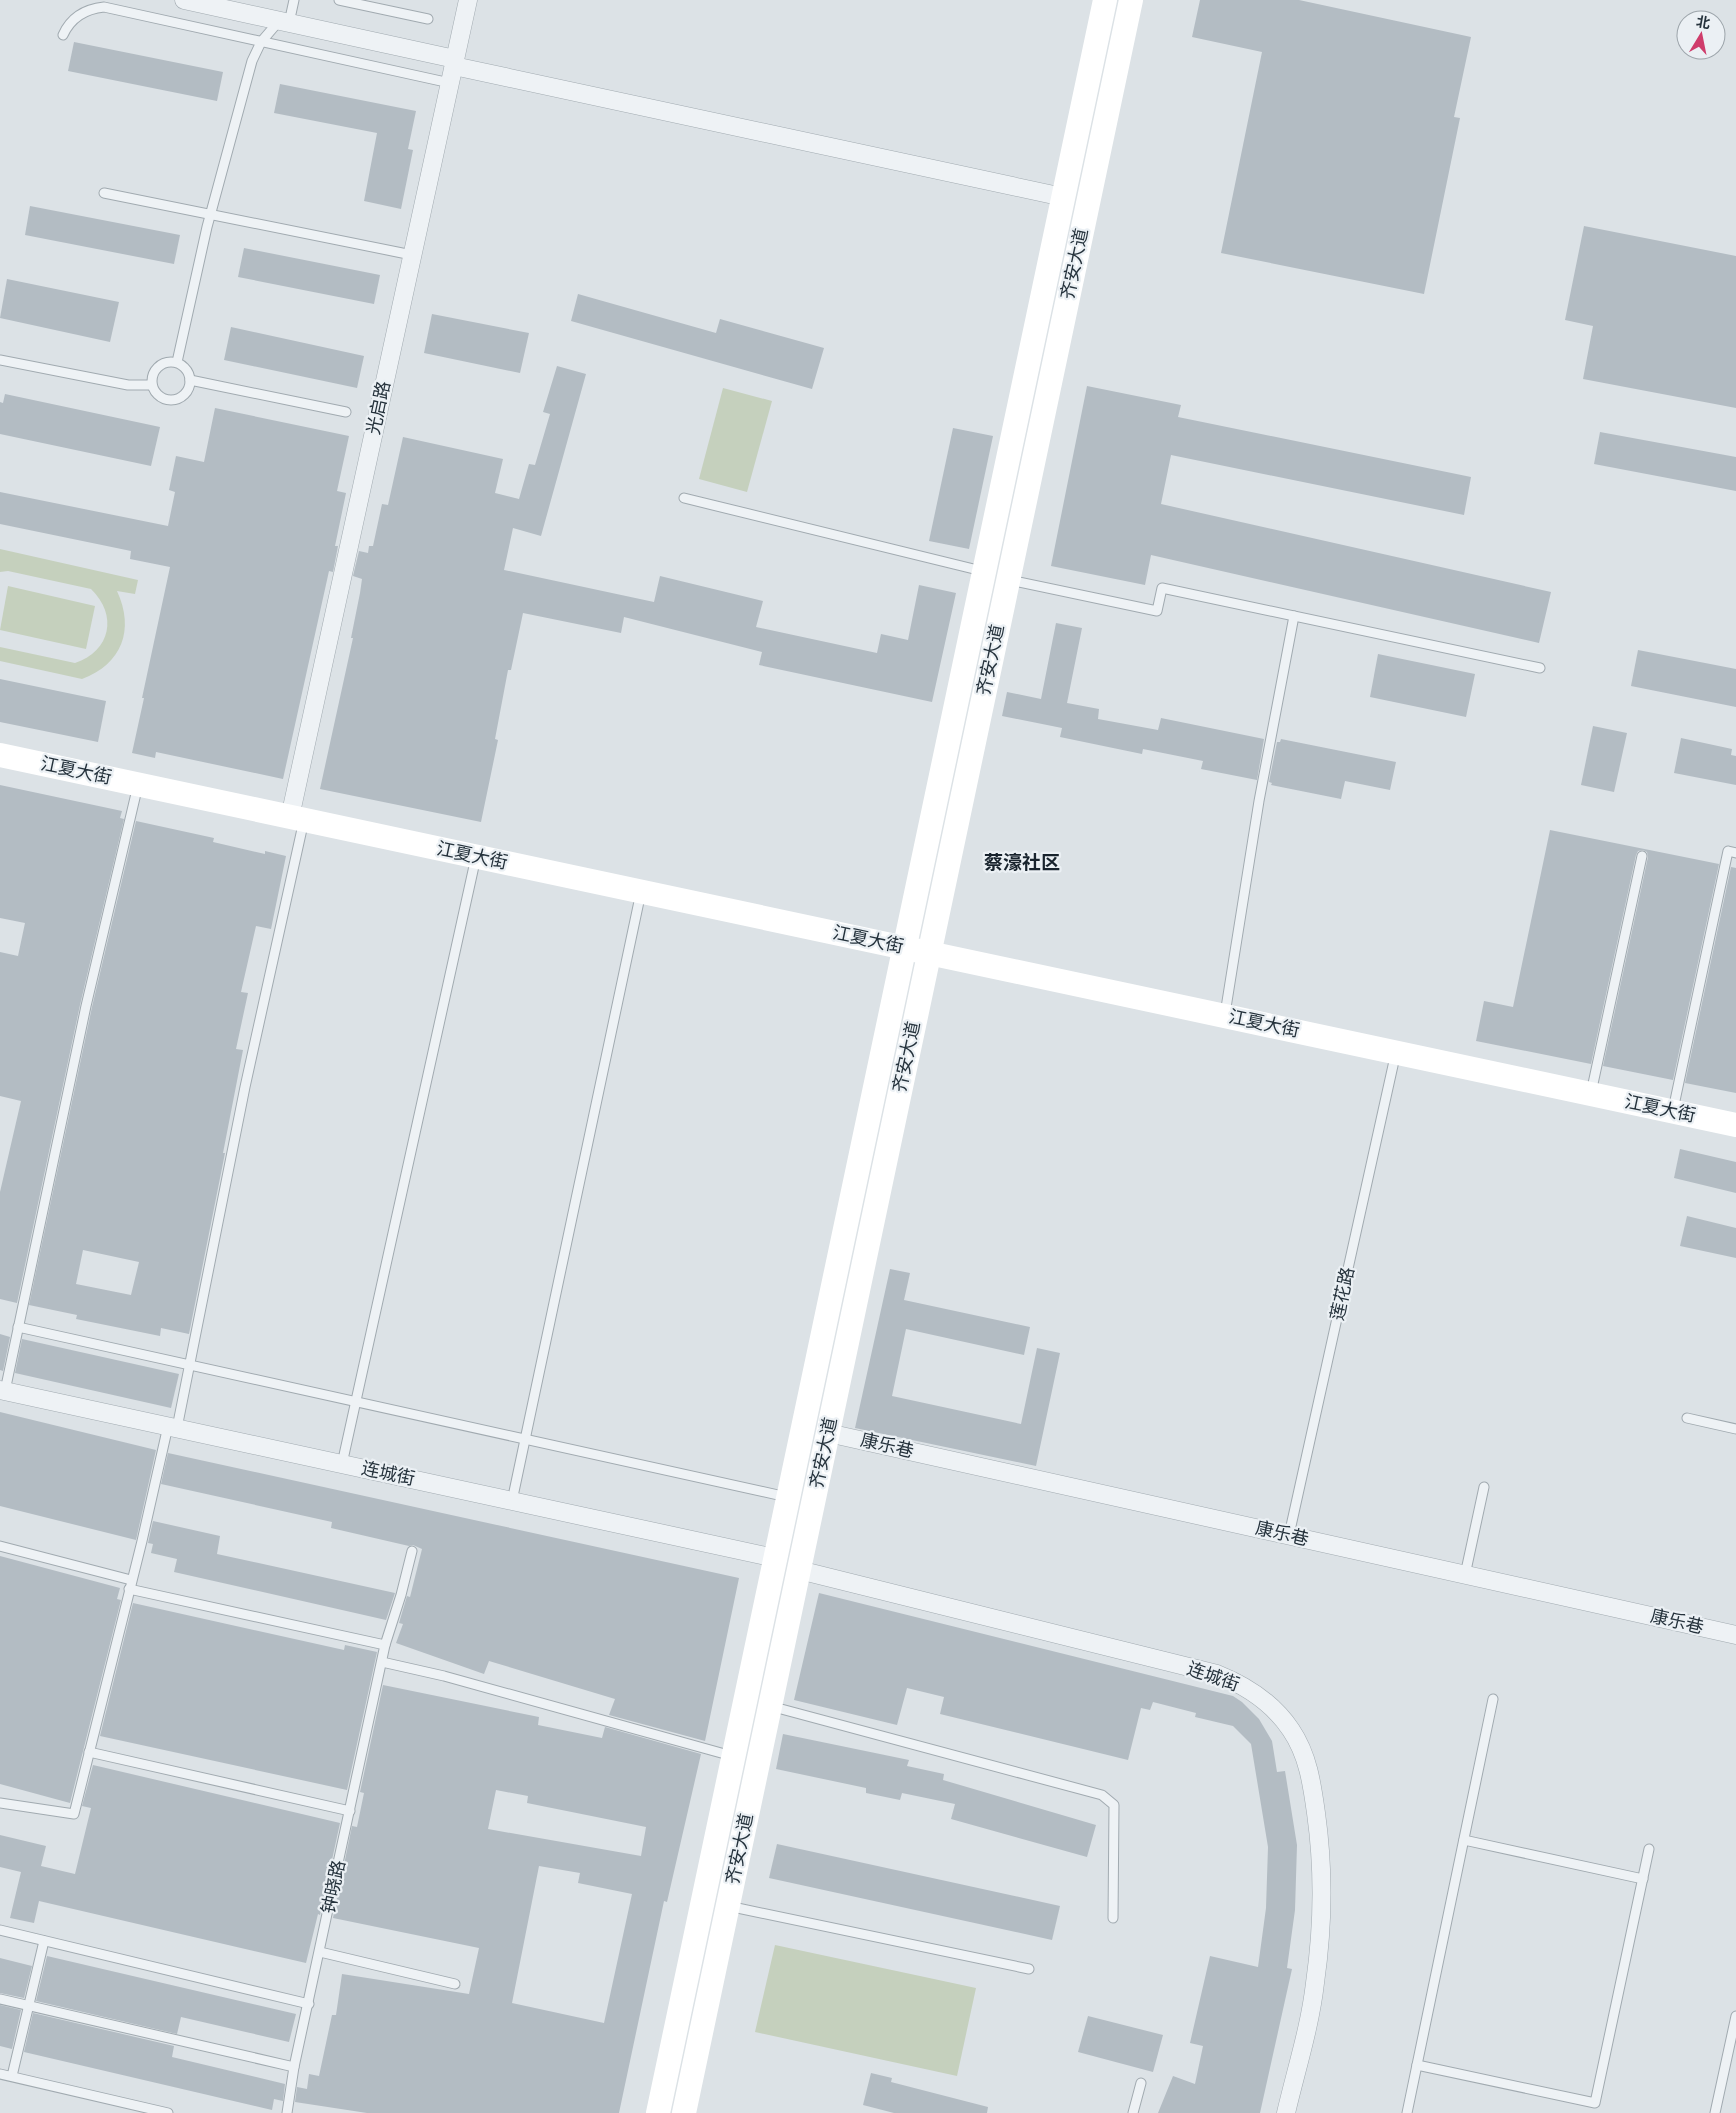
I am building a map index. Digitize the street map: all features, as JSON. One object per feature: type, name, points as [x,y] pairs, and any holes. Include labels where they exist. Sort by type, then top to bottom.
[{"type":"main road","name":"齐安大道","points":[[658,2113],[1104,0]]},
{"type":"main road","name":"齐安大道","points":[[684,2113],[1131,0]]},
{"type":"main road","name":"江夏大街","points":[[0,755],[1736,1125]]},
{"type":"street","points":[[184,0],[1063,197]]},
{"type":"street","name":"光启路","points":[[297,818],[412,255],[468,0]]},
{"type":"street","name":"连城街","points":[[2,1390],[775,1558]]},
{"type":"street","name":"康乐巷","points":[[828,1433],[1736,1635]]},
{"type":"street","name":"连城街","points":[[799,1570],[1217,1674],[1252,1692],[1280,1716],[1300,1746],[1307,1762],[1318,1826],[1322,1902],[1315,1985],[1309,2021],[1286,2113]]},
{"type":"lane","points":[[177,362],[211,214],[252,61],[261,42],[284,22],[294,0]]},
{"type":"lane","points":[[340,0],[428,19]]},
{"type":"lane","points":[[63,35],[67,27],[86,10],[104,7],[450,83]]},
{"type":"lane","points":[[104,193],[412,255]]},
{"type":"lane","points":[[0,360],[128,385],[152,385]]},
{"type":"lane","points":[[170,361],[177,362],[187,370],[190,380],[187,392],[174,400],[158,396],[152,385],[153,374],[157,367],[170,361]]},
{"type":"lane","points":[[190,380],[346,412]]},
{"type":"lane","points":[[684,498],[984,572]]},
{"type":"lane","points":[[1008,580],[1157,611],[1162,588],[1540,668]]},
{"type":"lane","points":[[1225,1016],[1259,801],[1294,616]]},
{"type":"lane","points":[[2,1390],[18,1327],[86,1006],[138,785]]},
{"type":"lane","points":[[0,1803],[74,1814],[130,1585],[189,1365],[297,818]]},
{"type":"lane","points":[[1673,1112],[1728,852],[1736,853]]},
{"type":"lane","points":[[342,1464],[476,856]]},
{"type":"lane","points":[[1591,1094],[1642,856]]},
{"type":"lane","points":[[512,1501],[641,892]]},
{"type":"lane","name":"莲花路","points":[[1289,1535],[1396,1052]]},
{"type":"lane","points":[[18,1327],[788,1497]]},
{"type":"lane","points":[[1686,1418],[1736,1429]]},
{"type":"lane","points":[[1465,1575],[1484,1487]]},
{"type":"lane","points":[[0,1546],[130,1585],[385,1645]]},
{"type":"lane","name":"钟晓路","points":[[287,2113],[294,2066],[309,2004],[385,1645],[401,1595],[412,1551]]},
{"type":"lane","points":[[382,1662],[444,1676],[733,1757]]},
{"type":"lane","points":[[1407,2113],[1493,1699]]},
{"type":"lane","points":[[770,1706],[1102,1795],[1114,1805],[1113,1918]]},
{"type":"lane","points":[[89,1752],[350,1811]]},
{"type":"lane","points":[[1464,1840],[1643,1880]]},
{"type":"lane","points":[[1417,2065],[1595,2103],[1649,1850]]},
{"type":"lane","points":[[728,1906],[1029,1969]]},
{"type":"lane","points":[[0,1930],[309,2004]]},
{"type":"lane","points":[[12,2076],[44,1941]]},
{"type":"lane","points":[[320,1952],[455,1984]]},
{"type":"lane","points":[[0,1999],[294,2066]]},
{"type":"lane","points":[[1715,2113],[1736,2016]]},
{"type":"lane","points":[[0,2074],[168,2113]]},
{"type":"lane","points":[[1133,2113],[1141,2083]]},
{"type":"green space","points":[[723,388],[772,401],[747,492],[699,479]]},
{"type":"green space","points":[[0,549],[138,580],[135,594],[117,591],[125,619],[124,632],[121,644],[107,664],[96,673],[82,679],[0,661],[0,647],[75,663],[96,650],[103,641],[107,631],[107,621],[100,599],[91,589],[8,571],[0,572]]},
{"type":"green space","points":[[8,586],[95,606],[86,649],[0,630]]},
{"type":"green space","points":[[775,1945],[976,1988],[957,2076],[755,2032]]},
{"type":"building","points":[[1200,0],[1299,0],[1471,37],[1454,117],[1460,118],[1424,294],[1221,253],[1262,52],[1192,37]]},
{"type":"building","points":[[74,42],[223,72],[217,101],[68,71]]},
{"type":"building","points":[[280,84],[416,111],[408,149],[413,150],[401,209],[364,201],[377,133],[274,113]]},
{"type":"building","points":[[30,206],[180,235],[174,264],[25,235]]},
{"type":"building","points":[[1584,226],[1736,256],[1736,408],[1583,379],[1593,326],[1565,320]]},
{"type":"building","points":[[244,248],[380,275],[374,304],[238,277]]},
{"type":"building","points":[[7,279],[119,302],[110,342],[0,318]]},
{"type":"building","points":[[578,294],[716,333],[720,319],[824,348],[812,389],[571,321]]},
{"type":"building","points":[[432,314],[529,333],[520,373],[424,353]]},
{"type":"building","points":[[231,327],[364,356],[357,388],[224,360]]},
{"type":"building","points":[[557,366],[586,374],[541,536],[513,528],[504,570],[654,602],[660,576],[763,601],[756,627],[877,653],[881,634],[908,640],[919,585],[956,593],[932,702],[759,665],[762,652],[624,617],[621,633],[523,613],[511,670],[508,670],[495,739],[498,740],[481,822],[320,789],[353,638],[351,638],[360,593],[362,579],[353,576],[359,551],[368,553],[369,546],[373,546],[382,504],[388,505],[403,437],[503,459],[495,493],[519,499],[529,464],[535,465],[550,414],[543,412]]},
{"type":"building","points":[[1087,386],[1181,405],[1178,417],[1471,477],[1464,515],[1171,455],[1161,504],[1551,592],[1539,643],[1151,555],[1145,585],[1051,566]]},
{"type":"building","points":[[5,394],[160,427],[151,466],[0,434],[0,402],[3,403]]},
{"type":"building","points":[[215,408],[349,436],[337,491],[346,493],[335,546],[338,546],[333,572],[329,571],[283,779],[156,752],[155,758],[132,753],[170,567],[130,559],[131,551],[0,524],[0,492],[168,526],[175,492],[169,490],[176,456],[204,462]]},
{"type":"building","points":[[953,428],[993,436],[969,549],[929,541]]},
{"type":"building","points":[[1600,432],[1736,457],[1736,491],[1594,464]]},
{"type":"building","points":[[1056,623],[1082,628],[1067,703],[1099,709],[1098,719],[1158,730],[1161,718],[1264,739],[1257,780],[1201,769],[1203,761],[1143,749],[1142,754],[1060,737],[1062,728],[1002,716],[1007,692],[1041,699]]},
{"type":"building","points":[[1638,650],[1736,669],[1736,707],[1631,686]]},
{"type":"building","points":[[1378,654],[1475,674],[1466,717],[1370,697]]},
{"type":"building","points":[[0,679],[106,701],[98,742],[0,722]]},
{"type":"building","points":[[1593,726],[1627,733],[1614,792],[1581,785]]},
{"type":"building","points":[[1681,738],[1732,749],[1731,755],[1736,756],[1736,785],[1674,773]]},
{"type":"building","points":[[1281,739],[1396,762],[1390,790],[1345,781],[1341,799],[1271,785],[1272,783],[1269,782],[1277,742],[1280,742]]},
{"type":"building","points":[[0,785],[122,811],[120,818],[124,819],[80,1005],[17,1303],[0,1299],[0,1192],[21,1101],[0,1096],[0,952],[18,956],[25,923],[0,918]]},
{"type":"building","points":[[136,821],[214,838],[213,842],[265,854],[265,851],[286,856],[271,929],[256,926],[241,992],[248,993],[236,1049],[243,1050],[223,1153],[225,1153],[189,1334],[161,1328],[160,1336],[76,1319],[77,1315],[29,1305],[92,1007]],"holes":[[[83,1250],[139,1262],[131,1295],[76,1284]]]},
{"type":"building","points":[[1550,830],[1719,864],[1673,1080],[1603,1066],[1648,857],[1647,852],[1643,850],[1638,851],[1636,855],[1591,1064],[1476,1041],[1484,1001],[1513,1007]]},
{"type":"building","points":[[1731,867],[1736,868],[1736,1093],[1685,1083]]},
{"type":"building","points":[[1680,1149],[1736,1162],[1736,1193],[1674,1178]]},
{"type":"building","points":[[1687,1216],[1736,1228],[1736,1258],[1680,1246]]},
{"type":"building","points":[[890,1269],[910,1273],[904,1300],[1030,1327],[1024,1355],[906,1329],[892,1396],[1021,1424],[1037,1348],[1060,1353],[1036,1466],[855,1428]]},
{"type":"building","points":[[0,1334],[10,1337],[3,1371],[0,1370]]},
{"type":"building","points":[[22,1339],[179,1374],[171,1408],[15,1373]]},
{"type":"building","points":[[0,1412],[156,1450],[136,1540],[0,1506]]},
{"type":"building","points":[[168,1453],[739,1578],[705,1741],[609,1715],[615,1699],[489,1661],[484,1674],[396,1643],[403,1624],[399,1623],[407,1596],[410,1597],[422,1549],[413,1545],[409,1546],[331,1528],[332,1522],[161,1484]]},
{"type":"building","points":[[153,1521],[220,1536],[217,1554],[395,1593],[386,1620],[174,1572],[177,1559],[151,1553],[153,1544],[148,1543]]},
{"type":"building","points":[[0,1556],[120,1588],[117,1599],[121,1600],[70,1803],[0,1784]]},
{"type":"building","points":[[819,1593],[1233,1696],[1259,1719],[1272,1741],[1277,1772],[1285,1771],[1297,1845],[1295,1910],[1287,1968],[1292,1969],[1260,2113],[1158,2113],[1173,2076],[1195,2084],[1203,2046],[1190,2043],[1210,1956],[1258,1967],[1266,1908],[1268,1847],[1251,1744],[1233,1726],[1195,1717],[1196,1713],[1153,1702],[1150,1710],[1141,1708],[1128,1760],[940,1714],[944,1697],[907,1688],[897,1725],[794,1700]]},
{"type":"building","points":[[133,1603],[344,1650],[345,1645],[377,1652],[347,1790],[100,1736]]},
{"type":"building","points":[[383,1685],[539,1717],[538,1725],[602,1738],[605,1727],[701,1754],[667,1902],[664,1901],[619,2113],[367,2113],[295,2102],[297,2087],[307,2089],[309,2074],[319,2076],[332,2015],[336,2015],[342,1974],[469,1994],[479,1948],[333,1918],[352,1826],[357,1827],[364,1793],[360,1792]],"holes":[[[496,1790],[528,1796],[527,1803],[646,1827],[641,1856],[488,1829]],[[539,1866],[580,1873],[578,1883],[632,1894],[604,2023],[512,2003]]]},
{"type":"building","points":[[783,1734],[909,1760],[907,1766],[944,1774],[943,1780],[1096,1825],[1087,1857],[951,1819],[955,1804],[902,1793],[900,1800],[866,1793],[866,1788],[776,1769]]},
{"type":"building","points":[[93,1765],[340,1823],[320,1915],[318,1914],[306,1963],[39,1901],[34,1923],[10,1918],[21,1872],[0,1867],[0,1835],[46,1846],[41,1866],[75,1874],[91,1808],[82,1806]]},
{"type":"building","points":[[777,1844],[1060,1906],[1052,1940],[769,1878]]},
{"type":"building","points":[[47,1956],[296,2014],[289,2042],[181,2017],[177,2034],[36,2001]]},
{"type":"building","points":[[0,1958],[32,1966],[24,1998],[0,1993]]},
{"type":"building","points":[[0,2005],[21,2010],[12,2049],[0,2046]]},
{"type":"building","points":[[33,2013],[174,2046],[172,2057],[285,2084],[283,2101],[274,2099],[272,2110],[24,2052]]},
{"type":"building","points":[[1088,2016],[1163,2035],[1153,2072],[1078,2052]]},
{"type":"building","points":[[871,2073],[892,2078],[891,2082],[988,2107],[987,2113],[894,2113],[863,2105]]},
{"type":"district","name":"蔡濠社区","points":[[1022,863]]}]
